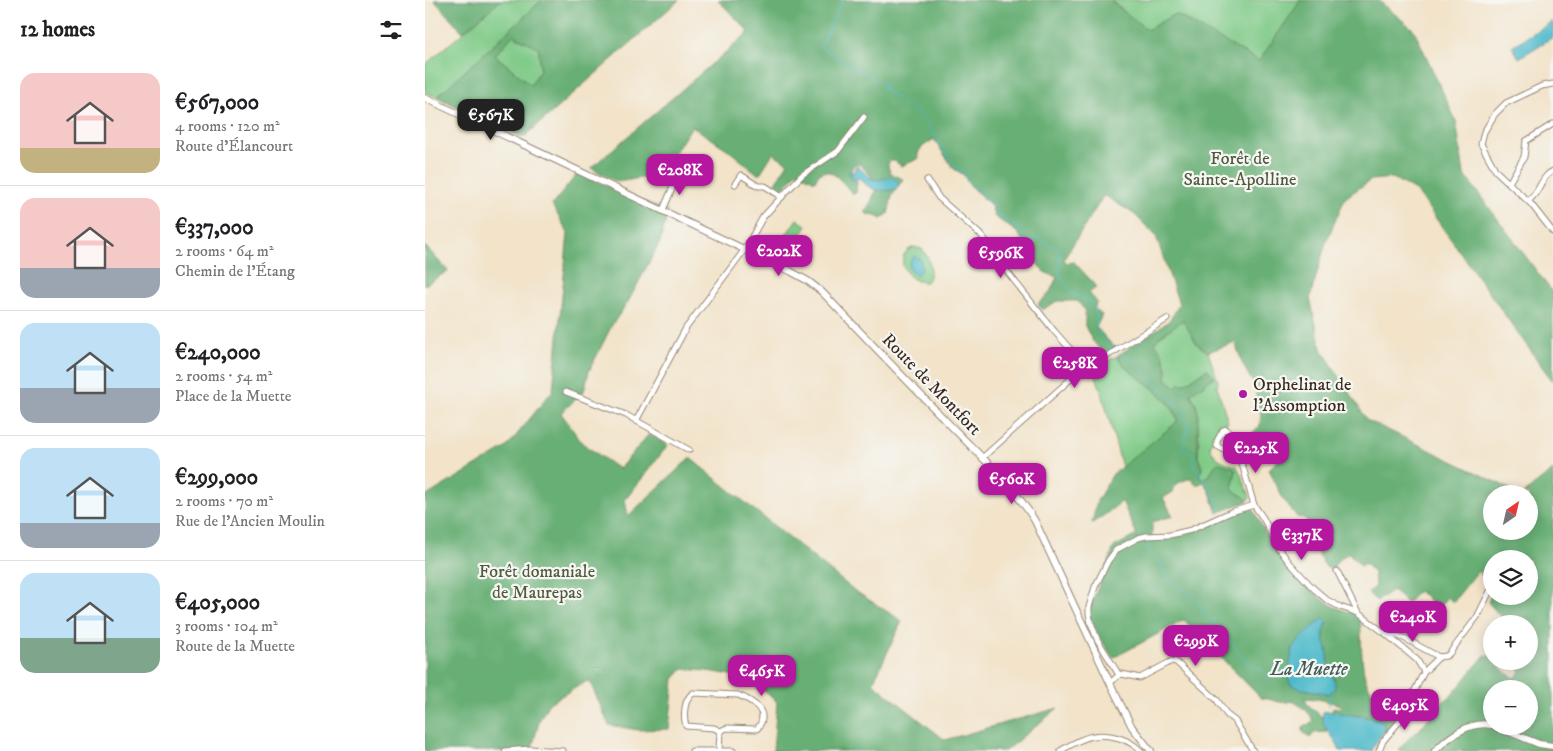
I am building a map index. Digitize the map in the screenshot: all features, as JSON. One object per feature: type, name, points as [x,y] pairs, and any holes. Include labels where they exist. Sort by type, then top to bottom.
[{"type":"street","points":[[1553,84],[1542,86],[1505,103],[1495,114],[1484,132],[1481,144],[1496,171],[1528,201],[1553,232]]},
{"type":"street","name":"Route de Montfort","points":[[425,98],[790,271],[808,281],[822,292],[1014,492],[1035,521],[1132,727],[1151,751]]},
{"type":"street","points":[[636,421],[686,328],[745,250],[763,217],[802,175],[838,150],[864,117]]},
{"type":"street","points":[[1509,183],[1524,157],[1526,141],[1553,124]]},
{"type":"street","points":[[663,210],[681,168],[687,168]]},
{"type":"street","points":[[1528,201],[1533,198],[1546,175],[1553,171]]},
{"type":"street","points":[[735,184],[741,175],[759,186],[765,186],[782,197]]},
{"type":"street","points":[[927,180],[939,198],[983,238],[1055,332],[1088,369]]},
{"type":"street","points":[[982,458],[1073,377],[1167,319]]},
{"type":"street","points":[[566,392],[625,415],[689,450]]},
{"type":"street","points":[[1235,451],[1230,453],[1217,446],[1217,441],[1223,430],[1226,429],[1228,432],[1243,466],[1254,505],[1280,550],[1313,588],[1333,604],[1358,613],[1382,631],[1417,660],[1424,672]]},
{"type":"street","points":[[1119,675],[1097,639],[1091,623],[1089,607],[1095,587],[1116,550],[1138,538],[1170,535],[1191,530],[1231,512],[1254,505]]},
{"type":"street","points":[[1337,571],[1358,613]]},
{"type":"street","points":[[1379,751],[1383,740],[1399,722],[1424,672],[1439,657],[1445,656],[1455,646],[1477,616],[1483,604]]},
{"type":"street","points":[[1382,631],[1404,638],[1439,657]]},
{"type":"street","points":[[1110,683],[1122,674],[1140,678],[1172,661],[1176,662],[1217,700],[1227,715],[1235,721],[1253,751]]},
{"type":"street","points":[[693,693],[709,693],[738,695],[753,702],[759,708],[762,715],[760,726],[757,729],[727,728],[720,731],[714,728],[686,726],[687,698],[690,695],[693,693]]},
{"type":"street","points":[[1435,751],[1456,733],[1483,724]]},
{"type":"street","points":[[719,751],[720,731]]},
{"type":"street","points":[[1517,735],[1539,744],[1553,746]]},
{"type":"street","points":[[1059,751],[1077,741],[1094,736],[1121,738],[1134,744],[1141,751]]},
{"type":"street","points":[[505,751],[530,749],[563,751]]},
{"type":"street","points":[[693,751],[733,751]]},
{"type":"green space","points":[[434,0],[501,0],[463,32]]},
{"type":"green space","points":[[501,0],[542,0],[437,97],[425,92],[425,65]]},
{"type":"green space","points":[[542,0],[679,0],[523,138],[437,97]],"holes":[[[513,35],[539,48],[540,70],[531,85],[495,55]]]},
{"type":"green space","name":"Forêt de Sainte-Apolline","points":[[718,0],[1110,0],[1147,30],[1175,14],[1259,61],[1301,0],[1378,0],[1414,30],[1456,121],[1464,174],[1553,293],[1553,382],[1417,192],[1393,178],[1371,180],[1345,198],[1326,242],[1310,298],[1321,348],[1367,420],[1502,485],[1483,485],[1483,540],[1538,540],[1538,485],[1534,485],[1553,470],[1553,751],[1398,751],[1420,729],[1440,704],[1451,696],[1483,657],[1483,670],[1503,670],[1515,678],[1520,670],[1538,670],[1538,615],[1499,615],[1491,605],[1538,605],[1538,550],[1483,550],[1483,577],[1478,571],[1453,602],[1447,597],[1439,608],[1435,610],[1427,597],[1418,591],[1407,603],[1392,590],[1377,601],[1368,593],[1375,586],[1374,573],[1364,563],[1361,566],[1349,553],[1339,559],[1332,569],[1326,567],[1305,534],[1309,527],[1305,518],[1297,517],[1283,499],[1269,469],[1282,456],[1277,443],[1273,445],[1266,433],[1254,436],[1252,433],[1260,426],[1261,413],[1256,399],[1256,388],[1243,365],[1235,342],[1208,352],[1197,344],[1183,320],[1159,337],[1155,343],[1165,360],[1167,369],[1166,379],[1176,387],[1180,383],[1184,384],[1208,369],[1214,377],[1190,394],[1196,403],[1198,413],[1198,457],[1202,468],[1199,476],[1201,479],[1210,475],[1218,463],[1233,467],[1236,471],[1232,489],[1248,501],[1217,513],[1210,492],[1204,482],[1196,485],[1191,478],[1182,481],[1177,484],[1173,492],[1163,498],[1173,516],[1152,522],[1152,541],[1181,536],[1252,507],[1276,553],[1303,583],[1335,607],[1360,616],[1362,660],[1367,683],[1384,705],[1402,706],[1399,717],[1387,732],[1384,732],[1386,727],[1378,719],[1332,712],[1333,707],[1340,708],[1341,705],[1305,698],[1307,704],[1322,717],[1327,732],[1314,733],[1310,738],[1302,731],[1304,726],[1314,722],[1305,710],[1292,701],[1280,702],[1261,698],[1184,620],[1113,658],[1100,638],[1088,613],[1114,547],[1137,535],[1122,501],[1092,523],[1097,501],[1113,474],[1177,422],[1175,414],[1165,399],[1126,367],[1117,356],[1169,321],[1179,304],[1156,236],[1134,214],[1104,195],[1064,259],[1066,263],[1074,262],[1097,287],[1089,293],[1097,302],[1094,309],[1102,315],[1096,327],[1113,346],[1118,347],[1105,355],[1092,340],[1085,326],[1085,310],[1077,301],[1057,301],[1042,310],[1038,304],[1049,294],[1057,277],[1044,272],[1032,257],[1018,233],[994,216],[989,203],[969,185],[964,175],[953,168],[934,139],[922,147],[918,153],[918,159],[901,166],[895,161],[890,161],[888,164],[891,172],[903,179],[892,196],[888,214],[881,219],[865,212],[873,197],[875,186],[871,176],[859,164],[853,165],[851,169],[857,181],[856,193],[852,193],[838,178],[828,172],[818,174],[815,181],[797,172],[781,192],[773,186],[788,163],[773,153],[759,175],[727,149],[692,126],[660,175],[617,182],[591,168],[749,32]],"holes":[[[1323,619],[1326,620],[1324,639],[1330,670],[1335,679],[1332,692],[1328,694],[1299,688],[1300,639]]]},
{"type":"green space","points":[[1110,0],[1301,0],[1259,62],[1175,14],[1147,30]]},
{"type":"green space","points":[[513,35],[539,48],[540,70],[531,86],[495,55]]},
{"type":"green space","name":"Forêt domaniale de Maurepas","points":[[578,173],[668,212],[660,242],[629,300],[612,325],[589,371],[584,391],[561,413],[582,443],[619,469],[649,434],[668,445],[625,500],[628,516],[690,458],[855,591],[902,621],[873,683],[945,740],[1058,708],[1005,751],[773,751],[777,702],[756,685],[734,676],[710,671],[683,669],[674,679],[669,729],[638,730],[609,725],[589,680],[549,703],[540,719],[532,748],[513,751],[425,751],[425,495],[428,495],[507,447],[553,390],[568,233],[552,205]]},
{"type":"green space","points":[[797,219],[807,226],[794,246],[783,239]]},
{"type":"green space","points":[[425,246],[448,271],[425,285]]},
{"type":"green space","points":[[914,247],[922,249],[929,261],[930,274],[926,282],[913,279],[904,269],[903,257],[907,251]]},
{"type":"green space","points":[[1183,319],[1197,344],[1208,352],[1218,381],[1217,386],[1228,422],[1219,430],[1210,446],[1217,458],[1237,466],[1250,496],[1248,501],[1232,489],[1235,476],[1214,466],[1208,477],[1201,479],[1199,475],[1202,468],[1198,457],[1199,438],[1196,403],[1190,394],[1214,377],[1207,369],[1183,385],[1176,387],[1166,379],[1167,368],[1155,343],[1159,337]]},
{"type":"green space","points":[[1117,356],[1126,367],[1165,399],[1175,415],[1177,423],[1122,467],[1102,393],[1094,371],[1095,368]]},
{"type":"water","points":[[1553,21],[1553,37],[1519,58],[1512,46]]},
{"type":"water","points":[[857,166],[872,179],[878,180],[892,177],[899,185],[896,189],[875,190],[867,186],[859,178],[852,180],[850,177],[853,175],[849,174],[849,172],[856,171],[854,168]]},
{"type":"water","points":[[914,256],[920,259],[921,266],[921,270],[916,275],[911,272],[909,265]]},
{"type":"water","name":"La Muette","points":[[1323,618],[1327,623],[1324,636],[1328,666],[1335,685],[1335,688],[1328,694],[1291,685],[1288,678],[1292,648]]},
{"type":"water","name":"La Muette","points":[[1328,711],[1378,719],[1386,727],[1372,751],[1340,751],[1322,718],[1323,712]]},
{"type":"waterway","points":[[843,0],[820,48],[884,84],[883,89],[921,115],[954,166],[965,174],[970,186],[980,191],[982,196],[992,202],[996,215],[1019,229],[1023,240],[1039,238],[1059,250],[1060,275],[1071,293],[1090,301],[1097,314],[1096,329],[1112,349]]},
{"type":"waterway","points":[[1119,353],[1135,362],[1181,409],[1188,427],[1183,447],[1194,454],[1194,465],[1210,487],[1221,511]]},
{"type":"waterway","points":[[1161,538],[1147,540],[1153,556],[1162,563],[1167,578],[1199,602],[1203,613],[1214,621],[1248,664],[1262,669],[1265,678],[1289,668]]},
{"type":"waterway","points":[[1329,694],[1329,706]]},
{"type":"place","name":"Orphelinat de l'Assomption","points":[[1243,394]]}]
